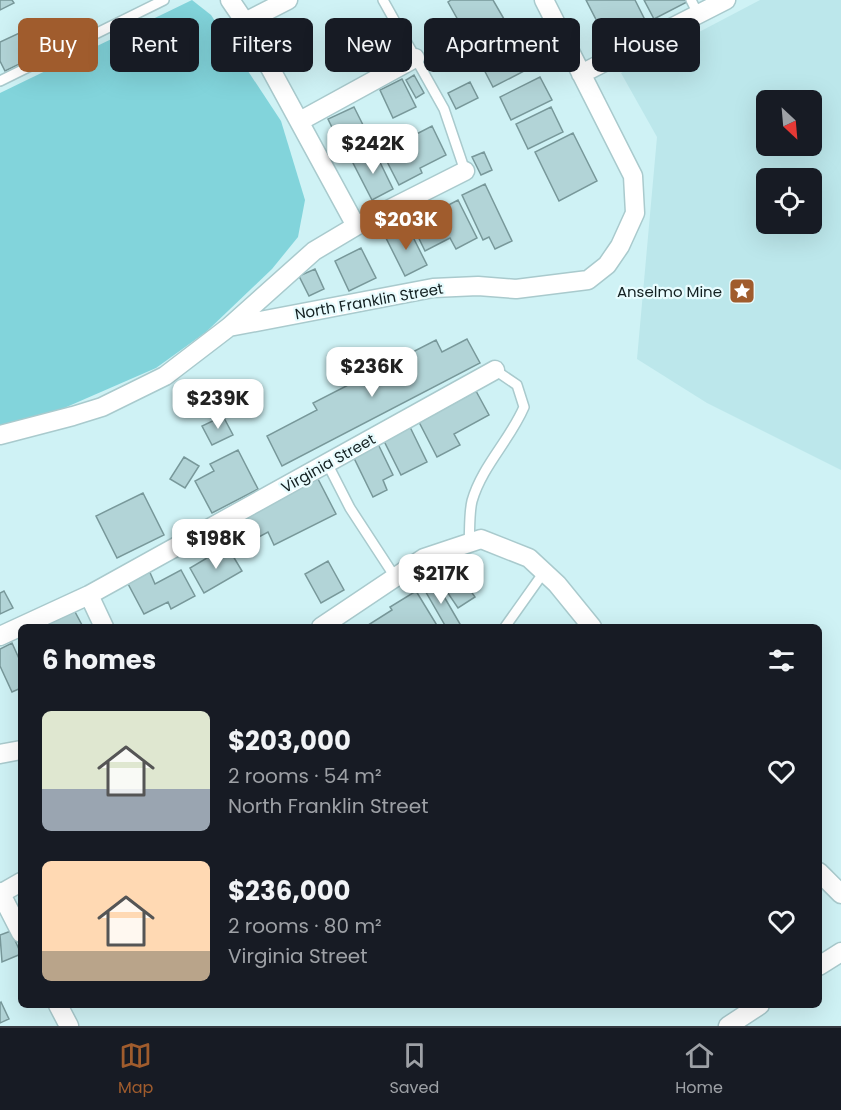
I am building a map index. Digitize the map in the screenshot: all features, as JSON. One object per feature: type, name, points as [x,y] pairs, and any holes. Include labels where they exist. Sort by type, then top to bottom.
[{"type":"street","points":[[230,0],[242,18]]},
{"type":"street","points":[[253,18],[288,0]]},
{"type":"street","name":"North Franklin Street","points":[[230,327],[433,288],[478,286],[516,289],[588,280],[607,265],[620,246],[634,213],[633,176],[544,0]]},
{"type":"street","points":[[581,74],[695,7],[726,0]]},
{"type":"street","points":[[300,121],[415,58]]},
{"type":"street","points":[[273,72],[356,226]]},
{"type":"street","points":[[0,435],[73,416],[138,390],[165,376],[230,327],[314,251],[356,226],[465,171]]},
{"type":"street","name":"Virginia Street","points":[[26,624],[89,595],[495,370]]},
{"type":"street","points":[[326,624],[424,558],[481,539],[529,558],[589,624]]},
{"type":"street","points":[[89,595],[103,624]]},
{"type":"street","name":"Virginia Street","points":[[0,636],[18,628]]},
{"type":"street","points":[[0,754],[18,751]]},
{"type":"street","points":[[822,875],[841,894]]},
{"type":"street","points":[[18,884],[0,893],[18,927]]},
{"type":"street","points":[[822,964],[841,952]]},
{"type":"street","points":[[60,1008],[69,1026]]},
{"type":"street","points":[[728,1026],[755,1008]]},
{"type":"lane","points":[[0,81],[164,0]]},
{"type":"lane","points":[[383,0],[444,109],[465,171]]},
{"type":"lane","points":[[469,543],[472,501],[490,464],[516,424],[524,407],[517,385],[495,370]]},
{"type":"lane","points":[[327,463],[350,508],[395,578]]},
{"type":"lane","points":[[506,624],[544,572]]},
{"type":"shaded area","points":[[192,0],[211,15],[213,18],[211,18],[211,72],[249,72],[281,121],[305,200],[298,237],[272,269],[206,332],[156,368],[55,412],[0,425],[0,93],[43,72],[98,72],[98,46],[110,40],[110,72],[199,72],[199,18],[155,18]]},
{"type":"shaded area","name":"Anselmo Mine","points":[[760,0],[841,0],[841,470],[707,403],[637,359],[657,137],[621,73],[700,72],[700,32]]},
{"type":"building","points":[[0,0],[12,0],[14,3],[0,10]]},
{"type":"building","points":[[451,0],[493,0],[503,18],[457,18],[448,2]]},
{"type":"building","points":[[586,0],[635,0],[644,18],[595,18]]},
{"type":"building","points":[[644,0],[686,0],[687,2],[653,18]]},
{"type":"building","points":[[18,34],[18,65],[5,71],[0,61],[0,42]]},
{"type":"building","points":[[485,72],[522,72],[493,87]]},
{"type":"building","points":[[414,75],[424,93],[416,98],[406,80]]},
{"type":"building","points":[[540,77],[552,100],[511,120],[500,97]]},
{"type":"building","points":[[402,79],[416,107],[393,118],[380,90]]},
{"type":"building","points":[[470,82],[478,98],[456,109],[448,93]]},
{"type":"building","points":[[354,107],[366,131],[340,144],[328,119]]},
{"type":"building","points":[[551,107],[563,132],[528,149],[516,124]]},
{"type":"building","points":[[432,126],[446,155],[420,168],[422,173],[399,185],[378,144],[399,133],[403,141]]},
{"type":"building","points":[[573,133],[597,181],[559,201],[535,152]]},
{"type":"building","points":[[374,150],[393,189],[372,200],[352,161]]},
{"type":"building","points":[[484,152],[492,170],[481,175],[472,157]]},
{"type":"building","points":[[485,184],[512,241],[495,249],[489,237],[483,240],[462,195]]},
{"type":"building","points":[[458,200],[477,238],[456,249],[450,238],[425,251],[412,224]]},
{"type":"building","points":[[407,225],[427,265],[405,276],[385,236]]},
{"type":"building","points":[[361,248],[376,278],[349,291],[335,261]]},
{"type":"building","points":[[315,269],[324,289],[309,296],[299,276]]},
{"type":"building","points":[[467,339],[480,363],[282,466],[267,436],[317,410],[313,403],[436,340],[442,352]]},
{"type":"building","points":[[476,391],[489,415],[454,434],[460,445],[437,457],[419,422]]},
{"type":"building","points":[[223,416],[233,435],[212,445],[202,426]]},
{"type":"building","points":[[410,427],[427,462],[401,475],[383,439]]},
{"type":"building","points":[[378,444],[393,475],[383,480],[387,490],[373,497],[353,456]]},
{"type":"building","points":[[238,450],[258,489],[212,513],[195,481],[214,471],[210,464]]},
{"type":"building","points":[[184,457],[199,466],[185,488],[170,479]]},
{"type":"building","points":[[317,477],[336,514],[274,545],[268,532],[257,538],[245,514]]},
{"type":"building","points":[[143,493],[164,535],[117,558],[96,516]]},
{"type":"building","points":[[227,546],[242,571],[204,593],[190,568]]},
{"type":"building","points":[[328,561],[344,590],[321,603],[305,574]]},
{"type":"building","points":[[461,561],[477,585],[470,590],[475,597],[458,608],[437,577]]},
{"type":"building","points":[[148,568],[155,584],[181,570],[195,596],[171,609],[168,602],[144,614],[126,580]]},
{"type":"building","points":[[435,581],[460,624],[444,624],[423,587]]},
{"type":"building","points":[[4,591],[13,608],[0,614],[0,593]]},
{"type":"building","points":[[416,591],[436,624],[370,624],[392,610],[390,607]]},
{"type":"building","points":[[73,608],[81,624],[46,624],[45,621]]},
{"type":"building","points":[[12,643],[18,656],[18,689],[12,692],[0,666],[0,649]]},
{"type":"building","points":[[11,931],[18,947],[18,955],[2,962],[0,935]]},
{"type":"building","points":[[0,1003],[9,1019],[0,1023]]},
{"type":"place","name":"Anselmo Mine","points":[[742,291]]}]
